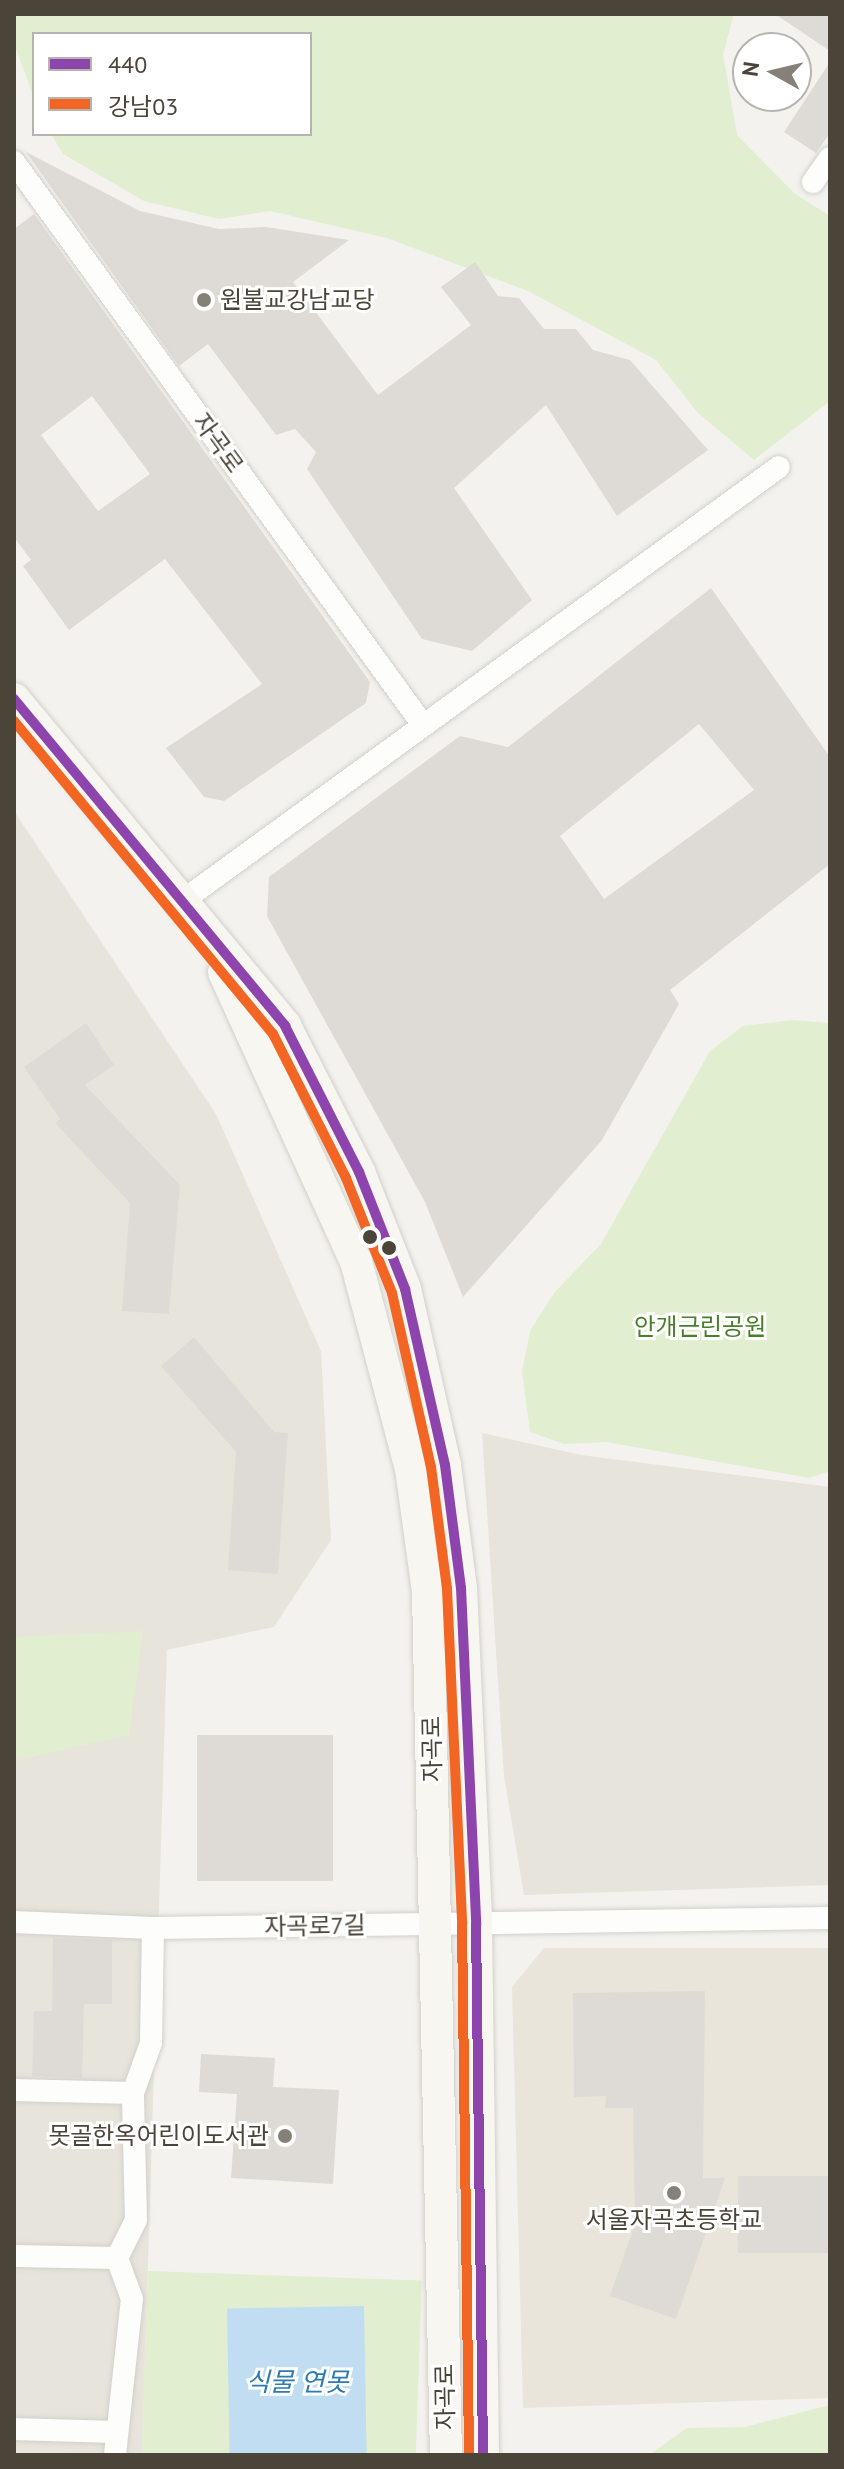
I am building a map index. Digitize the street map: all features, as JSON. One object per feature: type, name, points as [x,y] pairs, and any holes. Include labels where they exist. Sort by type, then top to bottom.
[{"type":"main road","name":"자곡로","points":[[14,699],[185,899],[285,1026],[359,1172],[405,1289],[445,1465],[461,1588],[476,1924],[483,2455]]},
{"type":"main road","name":"자곡로","points":[[185,899],[257,1035],[356,1261],[387,1361],[428,1591],[446,2455]]},
{"type":"street","points":[[813,182],[830,158]]},
{"type":"street","name":"자곡로","points":[[14,162],[423,725]]},
{"type":"street","points":[[185,899],[779,467]]},
{"type":"street","name":"자곡로7길","points":[[14,1922],[153,1928],[830,1918]]},
{"type":"street","points":[[115,2455],[114,2432],[132,2299],[117,2258],[136,2220],[133,2093],[151,2043],[153,1928]]},
{"type":"street","points":[[14,2090],[133,2093]]},
{"type":"street","points":[[14,2256],[117,2258]]},
{"type":"street","points":[[14,2429],[114,2432]]},
{"type":"shaded area","points":[[14,811],[216,1114],[321,1351],[331,1540],[274,1627],[167,1650],[142,2455],[14,2455]]},
{"type":"shaded area","points":[[482,1433],[581,1455],[830,1487],[830,1885],[524,1895],[504,1776]]},
{"type":"shaded area","name":"서울자곡초등학교","points":[[544,1948],[830,1948],[830,2398],[523,2408],[512,1987]]},
{"type":"green space","points":[[16,14],[734,14],[723,54],[737,135],[794,193],[830,216],[830,401],[754,460],[698,413],[656,360],[528,291],[387,238],[270,211],[219,219],[144,201],[63,154],[52,136],[312,136],[312,32],[32,32],[32,93],[15,46]]},
{"type":"green space","name":"안개근린공원","points":[[792,1020],[830,1023],[830,1471],[809,1478],[607,1442],[564,1444],[530,1432],[522,1372],[530,1331],[554,1293],[601,1244],[710,1051],[743,1026]]},
{"type":"green space","points":[[143,1631],[129,1735],[14,1761],[14,1637]]},
{"type":"green space","points":[[148,2271],[422,2281],[416,2455],[142,2455]]},
{"type":"green space","points":[[830,2405],[830,2455],[649,2455],[687,2428],[745,2427]]},
{"type":"water","name":"식물 연못","points":[[364,2306],[367,2455],[230,2455],[227,2308]]},
{"type":"building","points":[[775,14],[830,14],[830,51],[812,39],[812,32],[802,32]]},
{"type":"building","points":[[830,62],[830,133],[816,153],[784,132],[797,112],[812,112],[812,89]]},
{"type":"building","points":[[26,152],[140,211],[219,229],[266,227],[349,240],[293,282],[378,395],[471,325],[441,287],[475,262],[498,296],[519,298],[544,329],[576,329],[593,350],[630,360],[708,450],[617,516],[546,405],[454,488],[532,600],[472,651],[422,639],[307,469],[316,452],[295,429],[276,435],[208,344],[179,366]]},
{"type":"building","points":[[34,214],[370,682],[366,703],[224,801],[204,797],[166,748],[262,684],[165,559],[69,630],[23,566],[31,560],[14,537],[14,229]],"holes":[[[92,396],[150,474],[98,511],[41,435]]]},
{"type":"building","points":[[711,588],[830,757],[830,864],[670,990],[679,1004],[602,1140],[463,1297],[425,1202],[267,916],[269,877],[460,736],[508,747]],"holes":[[[699,724],[754,790],[604,899],[560,836]]]},
{"type":"building","points":[[86,1023],[114,1065],[85,1085],[180,1185],[169,1314],[122,1311],[130,1203],[55,1123],[60,1119],[24,1067]]},
{"type":"building","points":[[194,1337],[274,1432],[288,1433],[278,1574],[228,1570],[236,1452],[161,1366]]},
{"type":"building","points":[[197,1735],[333,1735],[333,1881],[197,1881]]},
{"type":"building","points":[[53,1938],[112,1940],[112,2004],[84,2004],[82,2078],[32,2076],[34,2011],[52,2011]]},
{"type":"building","points":[[705,1991],[703,2178],[725,2178],[676,2319],[610,2296],[635,2224],[633,2108],[605,2108],[606,2096],[574,2097],[573,1993]]},
{"type":"building","name":"못골한옥어린이도서관","points":[[201,2054],[275,2058],[273,2087],[339,2090],[333,2184],[231,2178],[237,2094],[199,2092]]},
{"type":"building","points":[[738,2176],[830,2176],[830,2253],[738,2253]]},
{"type":"transit line","name":"440","points":[[14,699],[285,1026],[359,1172],[405,1289],[445,1465],[461,1588],[476,1924],[483,2455]]},
{"type":"transit line","name":"강남03","points":[[14,721],[273,1034],[346,1178],[392,1293],[431,1467],[447,1589],[462,1924],[469,2455]]},
{"type":"place","name":"원불교강남교당","points":[[204,300]]},
{"type":"place","name":"못골한옥어린이도서관","points":[[285,2136]]},
{"type":"place","name":"서울자곡초등학교","points":[[674,2193]]}]
